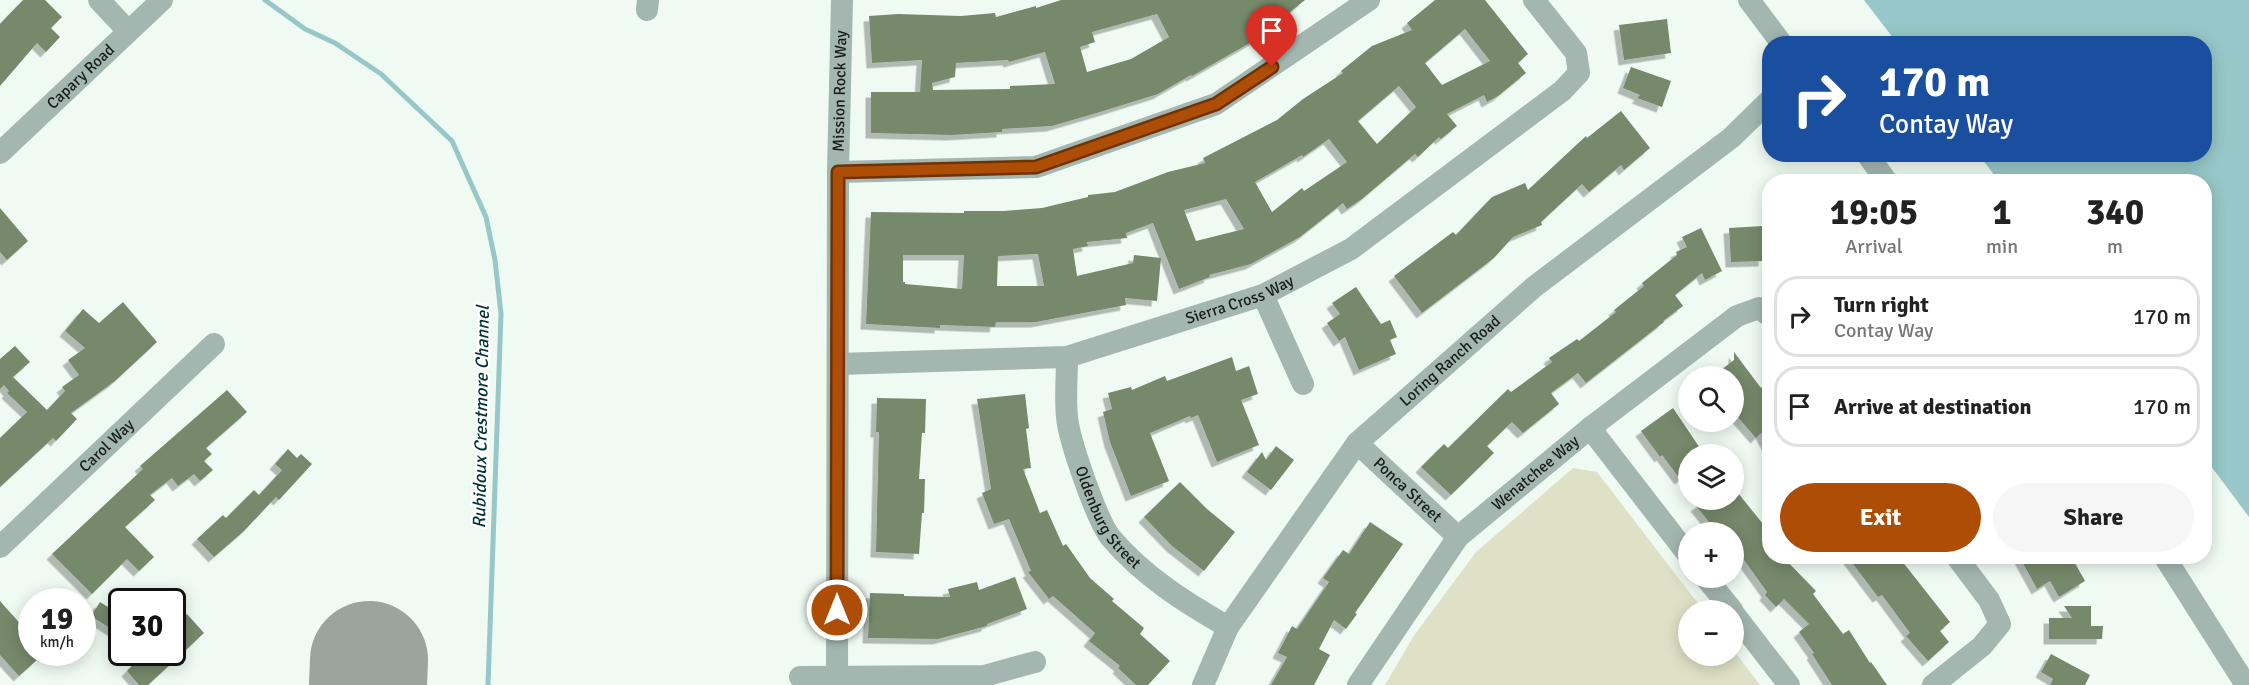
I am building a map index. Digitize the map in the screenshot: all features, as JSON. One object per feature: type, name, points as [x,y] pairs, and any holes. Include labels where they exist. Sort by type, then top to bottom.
[{"type":"street","points":[[99,0],[128,31]]},
{"type":"street","name":"Capary Road","points":[[0,153],[162,0]]},
{"type":"street","name":"Mission Rock Way","points":[[837,681],[838,172],[842,0]]},
{"type":"street","points":[[838,172],[1036,167],[1216,104],[1369,0]]},
{"type":"street","name":"Sierra Cross Way","points":[[838,364],[1067,357],[1263,295],[1351,249],[1562,92],[1579,73],[1576,53],[1534,0]]},
{"type":"street","points":[[1749,0],[1776,36]]},
{"type":"street","name":"Loring Ranch Road","points":[[1203,685],[1228,627],[1357,443],[1534,287],[1731,138],[1762,108]]},
{"type":"street","points":[[1263,295],[1303,384]]},
{"type":"street","name":"Wenatchee Way","points":[[1358,685],[1458,537],[1590,428],[1737,316],[1762,312]]},
{"type":"street","name":"Carol Way","points":[[0,547],[214,344]]},
{"type":"street","name":"Oldenburg Street","points":[[1067,357],[1067,419],[1084,480],[1109,537],[1149,575],[1195,609],[1228,627]]},
{"type":"street","points":[[1590,428],[1678,542]]},
{"type":"street","name":"Ponca Street","points":[[1357,443],[1458,537]]},
{"type":"street","points":[[1933,685],[1982,646],[2000,624],[1989,600],[1962,564]]},
{"type":"street","points":[[2169,564],[2246,685]]},
{"type":"street","points":[[1714,588],[1723,600]]},
{"type":"street","points":[[1744,626],[1789,685]]},
{"type":"street","points":[[800,677],[837,681],[984,676],[1035,662]]},
{"type":"green space","points":[[1573,468],[1597,472],[1678,577],[1678,588],[1686,588],[1695,600],[1678,600],[1678,666],[1744,666],[1744,664],[1760,685],[1385,685],[1413,637],[1476,552]]},
{"type":"water","points":[[1864,0],[2249,0],[2249,517],[2212,467],[2212,174],[1994,174],[1984,162],[2212,162],[2212,36],[1892,36]]},
{"type":"building","points":[[23,0],[45,0],[62,17],[51,28],[60,37],[46,52],[37,43],[0,86],[0,24]]},
{"type":"building","points":[[1061,0],[1305,0],[1255,40],[1192,76],[1158,94],[1100,112],[1052,126],[1002,129],[1002,132],[952,135],[871,133],[871,92],[920,92],[922,60],[872,63],[869,16],[898,14],[961,16],[995,13],[996,17],[1036,6],[1036,8]],"holes":[[[1157,14],[1169,37],[1131,59],[1087,72],[1080,47],[1095,42],[1092,32]],[[1045,52],[1055,84],[1010,86],[1010,89],[933,90],[932,83],[955,77],[956,63],[1008,60],[1009,62]]]},
{"type":"building","points":[[1435,0],[1485,0],[1528,54],[1518,63],[1526,73],[1487,102],[1484,95],[1447,114],[1457,126],[1441,139],[1439,137],[1418,157],[1415,154],[1362,199],[1347,209],[1343,203],[1300,237],[1251,264],[1209,275],[1210,277],[1179,289],[1153,223],[1126,233],[1127,238],[1087,242],[1088,246],[1073,249],[1077,276],[1133,263],[1134,255],[1161,258],[1157,301],[1125,298],[1126,305],[1036,322],[996,322],[995,327],[940,325],[940,328],[866,324],[871,212],[964,213],[964,211],[1042,208],[1088,197],[1088,195],[1115,192],[1168,172],[1205,163],[1203,158],[1277,120],[1303,99],[1343,73],[1341,71],[1372,46],[1412,30],[1407,23]],"holes":[[[1465,29],[1490,61],[1442,85],[1425,63]],[[1399,86],[1416,107],[1377,144],[1358,121]],[[1329,139],[1347,162],[1304,191],[1302,188],[1272,212],[1255,182],[1302,155],[1303,157]],[[1226,199],[1244,229],[1196,241],[1184,210]],[[1038,254],[1044,286],[997,286],[998,256]],[[903,255],[964,255],[962,289],[905,284],[903,282]]]},
{"type":"building","points":[[1667,19],[1671,53],[1624,60],[1619,25]]},
{"type":"building","points":[[1631,67],[1671,81],[1662,107],[1637,98],[1640,95],[1623,88]]},
{"type":"building","points":[[1621,111],[1650,148],[1624,170],[1621,165],[1589,192],[1582,184],[1541,222],[1542,225],[1513,237],[1494,258],[1422,313],[1394,276],[1453,232],[1456,235],[1492,197],[1525,183],[1528,190],[1586,136],[1587,138]]},
{"type":"building","points":[[0,208],[28,241],[7,260],[0,252]]},
{"type":"building","points":[[1762,226],[1762,261],[1731,262],[1729,228]]},
{"type":"building","points":[[1701,228],[1722,271],[1705,280],[1702,273],[1675,295],[1683,306],[1586,383],[1578,373],[1551,393],[1559,404],[1523,433],[1512,422],[1487,446],[1494,453],[1451,495],[1421,467],[1444,444],[1448,448],[1508,389],[1511,392],[1552,362],[1549,358],[1577,339],[1579,341],[1616,312],[1614,310],[1644,286],[1642,283],[1677,255],[1676,252],[1687,247],[1682,237]]},
{"type":"building","points":[[1356,287],[1381,324],[1390,320],[1397,337],[1390,340],[1396,354],[1359,370],[1345,337],[1339,341],[1327,323],[1340,314],[1332,303]]},
{"type":"building","points":[[123,302],[157,342],[115,381],[71,413],[77,419],[56,441],[53,438],[0,487],[0,438],[27,412],[7,393],[9,391],[4,385],[0,389],[0,359],[15,346],[30,362],[13,377],[47,410],[65,391],[62,387],[79,375],[68,360],[85,348],[65,331],[83,309],[99,323]]},
{"type":"building","points":[[1734,352],[1762,387],[1762,435],[1761,433],[1756,438],[1744,424],[1744,366],[1726,366],[1734,360]]},
{"type":"building","points":[[1232,357],[1236,371],[1249,366],[1258,394],[1241,400],[1259,445],[1217,462],[1198,415],[1191,418],[1190,416],[1150,433],[1169,481],[1131,496],[1110,442],[1103,412],[1112,409],[1108,393],[1131,387],[1132,390],[1165,376],[1167,381]]},
{"type":"building","points":[[227,390],[247,412],[206,448],[212,454],[204,461],[213,470],[200,481],[194,474],[178,486],[172,478],[150,495],[155,500],[125,527],[154,557],[139,571],[127,559],[96,590],[96,588],[86,588],[52,554],[143,469],[140,466]]},
{"type":"building","points":[[1025,394],[1029,428],[1026,429],[1031,468],[1023,469],[1040,513],[1047,510],[1063,546],[1066,544],[1090,578],[1114,599],[1112,601],[1144,628],[1140,634],[1170,661],[1148,685],[1136,685],[1118,668],[1120,666],[1089,641],[1095,633],[1053,596],[1049,599],[1028,572],[1031,571],[1009,519],[994,524],[982,493],[991,489],[977,399]]},
{"type":"building","points":[[877,398],[926,399],[925,433],[922,433],[919,479],[925,479],[919,554],[876,552],[879,432],[876,432]]},
{"type":"building","points":[[1673,408],[1678,415],[1678,432],[1689,432],[1697,444],[1678,444],[1678,476],[1662,455],[1660,457],[1641,431]]},
{"type":"building","points":[[1276,446],[1294,460],[1271,490],[1247,472],[1262,452],[1266,460]]},
{"type":"building","points":[[288,449],[297,458],[301,454],[312,464],[279,500],[276,497],[244,531],[214,557],[197,539],[223,515],[226,518],[254,490],[259,495],[282,470],[275,464]]},
{"type":"building","points":[[1180,482],[1207,509],[1235,532],[1204,571],[1172,546],[1144,517]]},
{"type":"building","points":[[1744,500],[1762,523],[1762,564],[1790,564],[1816,591],[1813,594],[1843,634],[1849,630],[1887,685],[1832,685],[1799,632],[1809,624],[1784,599],[1776,607],[1765,595],[1767,592],[1744,560],[1744,522],[1709,522],[1699,510],[1744,510]]},
{"type":"building","points":[[1370,522],[1403,544],[1346,629],[1334,620],[1319,649],[1330,655],[1314,685],[1271,685],[1287,657],[1278,653],[1292,626],[1297,629],[1329,582],[1323,578],[1343,550],[1349,554]]},
{"type":"building","points":[[1853,564],[1904,564],[1950,622],[1940,631],[1949,642],[1928,661],[1906,636],[1910,633],[1882,595],[1878,597]]},
{"type":"building","points":[[2023,564],[2075,564],[2085,581],[2059,597],[2050,581],[2037,589]]},
{"type":"building","points":[[1015,577],[1027,609],[987,624],[987,626],[938,639],[868,638],[870,593],[950,597],[948,589],[977,582],[979,590]]},
{"type":"building","points":[[0,601],[18,621],[18,666],[30,666],[19,676],[0,655]]},
{"type":"building","points":[[100,602],[108,607],[108,627],[96,619],[96,608]]},
{"type":"building","points":[[2064,606],[2091,606],[2091,626],[2103,626],[2102,639],[2049,639],[2049,618],[2072,618]]},
{"type":"building","points":[[186,615],[204,633],[186,650]]},
{"type":"building","points":[[2051,654],[2090,675],[2085,685],[2050,685],[2053,679],[2041,672]]},
{"type":"building","points":[[132,666],[168,666],[148,685],[139,685],[127,671]]},
{"type":"waterway","name":"Rubidoux Crestmore Channel","points":[[265,0],[305,29],[335,43],[381,74],[452,141],[486,217],[495,260],[501,314],[488,685]]},
{"type":"runway","points":[[368,685],[369,660]]},
{"type":"route","points":[[837,610],[838,172],[1036,167],[1216,104],[1272,67]]}]
